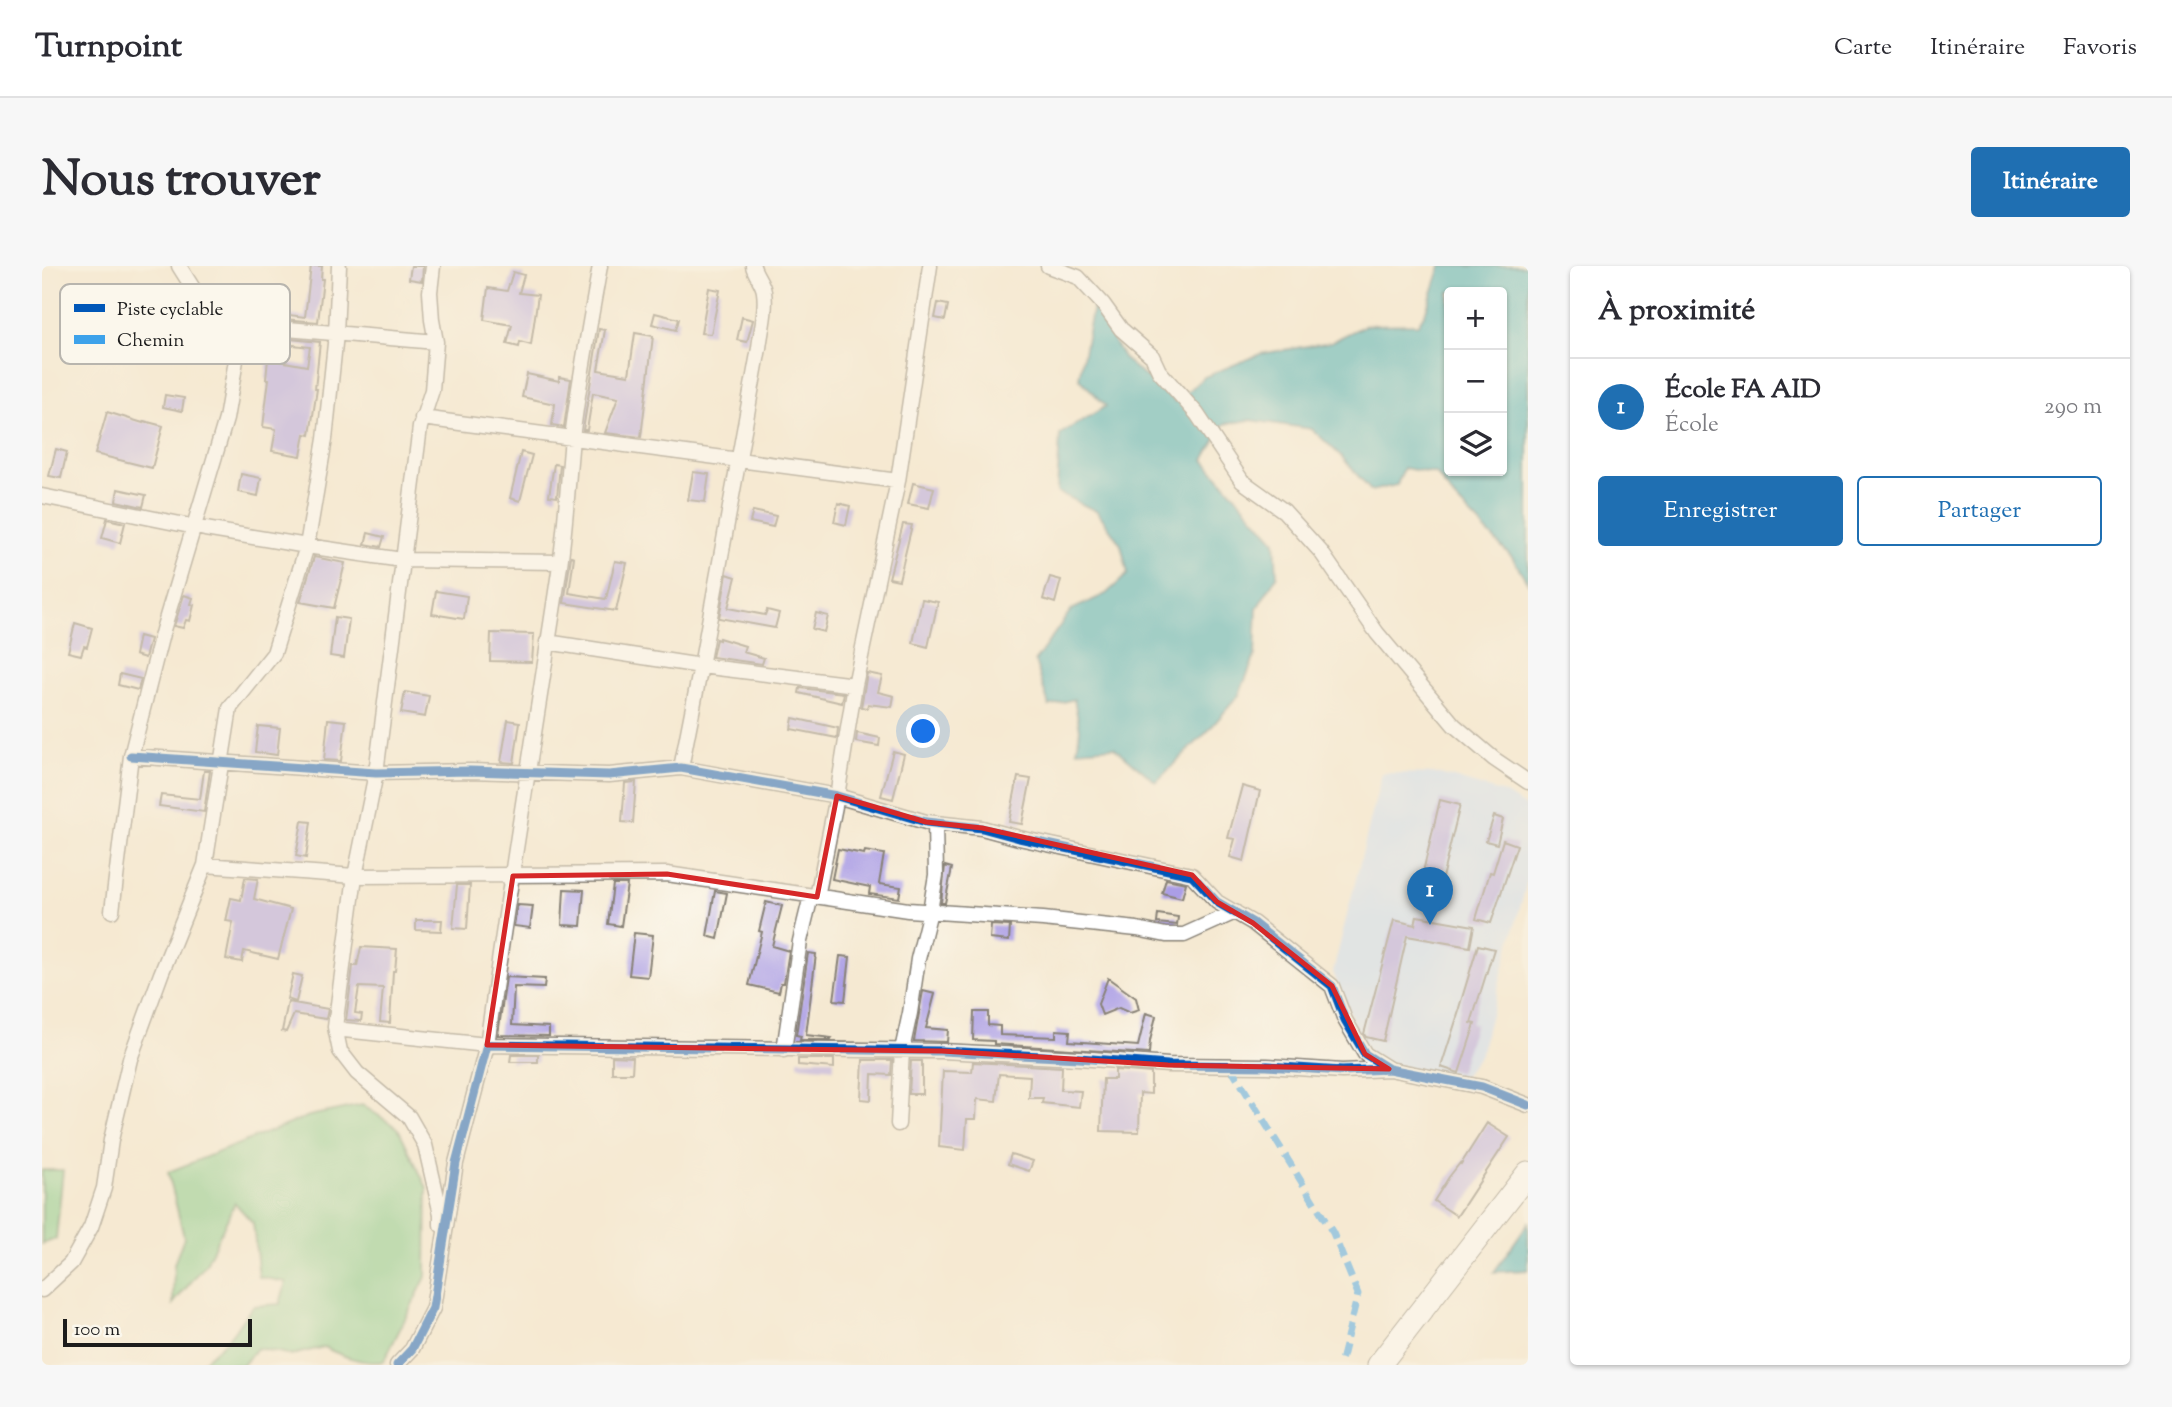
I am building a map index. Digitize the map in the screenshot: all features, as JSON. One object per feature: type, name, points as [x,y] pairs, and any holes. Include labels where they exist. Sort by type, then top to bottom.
[{"type":"main road","points":[[1379,1365],[1528,1173]]},
{"type":"street","points":[[179,266],[190,284]]},
{"type":"street","points":[[42,1290],[71,1263],[91,1227],[103,1188],[130,1059],[205,865],[230,708],[274,653],[307,546],[325,439],[340,266]]},
{"type":"street","points":[[433,266],[430,292],[436,342],[432,390],[422,418],[376,773],[355,876],[335,1027],[340,1051],[348,1062],[357,1073],[409,1117],[425,1145],[441,1214],[442,1258]]},
{"type":"street","points":[[397,1365],[412,1349],[433,1308],[456,1163],[487,1045],[560,562],[573,436],[600,266]]},
{"type":"street","points":[[681,768],[765,303],[764,288],[753,266]]},
{"type":"street","points":[[784,1050],[800,941],[814,896],[837,796],[855,685],[898,481],[930,266]]},
{"type":"street","points":[[1048,266],[1079,276],[1121,329],[1152,356],[1159,371],[1197,414],[1242,481],[1284,511],[1321,552],[1377,633],[1454,724],[1494,759],[1528,782]]},
{"type":"street","points":[[290,330],[436,342]]},
{"type":"street","points":[[112,911],[131,756],[163,630],[226,419],[235,364]]},
{"type":"street","points":[[422,418],[898,481]]},
{"type":"street","points":[[42,496],[195,527],[402,560],[560,562]]},
{"type":"street","points":[[547,642],[701,666],[855,685]]},
{"type":"street","points":[[131,756],[376,773],[527,771],[609,775],[681,768],[837,796],[926,822],[982,828],[1192,875],[1217,902],[1253,923],[1332,986],[1345,1020],[1365,1054],[1389,1069]]},
{"type":"street","points":[[898,1124],[902,1050],[918,959],[930,911],[937,851],[935,823]]},
{"type":"street","points":[[205,865],[355,876],[667,874],[908,910],[1043,919],[1137,929],[1166,935],[1184,934],[1235,912]]},
{"type":"street","points":[[335,1027],[487,1045],[784,1050],[839,1048],[1079,1058],[1168,1066],[1267,1066],[1342,1071],[1389,1069],[1482,1087],[1528,1105]]},
{"type":"highlighted area","points":[[837,796],[926,822],[982,828],[1192,875],[1217,902],[1253,923],[1332,986],[1365,1054],[1389,1069],[1168,1065],[942,1051],[487,1045],[513,876],[667,874],[817,897]]},
{"type":"shaded area","points":[[1382,773],[1440,774],[1504,793],[1528,808],[1528,878],[1480,1055],[1461,1080],[1391,1065],[1368,1051],[1357,1032],[1333,972]]},
{"type":"green space","points":[[362,1105],[398,1128],[427,1188],[426,1277],[384,1361],[354,1359],[324,1347],[292,1355],[257,1348],[243,1365],[207,1365],[203,1361],[227,1340],[253,1306],[280,1304],[286,1282],[259,1277],[253,1223],[235,1203],[206,1264],[173,1304],[174,1264],[184,1237],[168,1172],[309,1116]]},
{"type":"green space","points":[[42,1170],[63,1170],[56,1239],[42,1244]]},
{"type":"water","points":[[1441,266],[1528,266],[1528,583],[1512,557],[1455,499],[1436,474],[1404,468],[1397,485],[1371,491],[1342,457],[1312,429],[1250,420],[1224,424],[1204,460],[1275,541],[1277,576],[1257,608],[1255,656],[1239,695],[1208,731],[1156,782],[1114,747],[1077,750],[1080,729],[1074,699],[1049,706],[1035,661],[1071,610],[1106,594],[1128,574],[1121,545],[1098,512],[1057,492],[1060,434],[1106,406],[1079,378],[1093,306],[1124,359],[1176,402],[1204,377],[1260,354],[1331,342],[1366,325],[1418,324],[1426,311]]},
{"type":"water","points":[[1528,1223],[1528,1270],[1494,1272]]},
{"type":"building","points":[[311,266],[322,266],[318,322],[290,320],[290,315],[305,317]]},
{"type":"building","points":[[411,266],[423,266],[422,281],[409,279]]},
{"type":"building","points":[[513,272],[524,275],[519,293],[538,295],[531,345],[520,342],[519,347],[507,344],[512,325],[484,320],[488,288],[507,291]]},
{"type":"building","points":[[709,288],[720,290],[711,334],[701,333]]},
{"type":"building","points":[[938,303],[948,305],[945,320],[935,318]]},
{"type":"building","points":[[655,313],[679,319],[676,330],[652,324]]},
{"type":"building","points":[[742,317],[753,320],[747,342],[737,340]]},
{"type":"building","points":[[599,329],[605,330],[598,370],[629,375],[635,333],[653,336],[641,437],[605,433],[618,398],[593,393],[587,430],[583,430]]},
{"type":"building","points":[[290,339],[320,342],[310,435],[305,434],[301,456],[272,451],[276,429],[263,427],[269,379],[266,379],[268,364],[290,363],[307,366],[310,347],[290,344]]},
{"type":"building","points":[[527,374],[559,381],[559,377],[571,379],[564,427],[552,425],[555,404],[522,397]]},
{"type":"building","points":[[165,395],[184,398],[182,411],[163,407]]},
{"type":"building","points":[[107,412],[163,426],[152,468],[95,454]]},
{"type":"building","points":[[56,449],[67,452],[61,478],[49,476]]},
{"type":"building","points":[[521,452],[532,455],[520,501],[510,498]]},
{"type":"building","points":[[554,464],[560,465],[557,497],[549,496]]},
{"type":"building","points":[[693,472],[709,474],[705,502],[688,500]]},
{"type":"building","points":[[241,474],[261,478],[258,496],[238,492]]},
{"type":"building","points":[[913,483],[934,488],[929,508],[908,504]]},
{"type":"building","points":[[118,489],[146,495],[143,507],[116,501]]},
{"type":"building","points":[[838,503],[850,506],[846,525],[834,522]]},
{"type":"building","points":[[753,511],[776,516],[773,527],[750,522]]},
{"type":"building","points":[[107,519],[125,523],[120,543],[102,538]]},
{"type":"building","points":[[903,524],[912,525],[899,580],[889,578]]},
{"type":"building","points":[[368,533],[384,537],[381,547],[365,544]]},
{"type":"building","points":[[571,556],[574,557],[569,593],[606,599],[615,561],[627,563],[616,611],[564,603]]},
{"type":"building","points":[[314,557],[345,563],[334,608],[300,602]]},
{"type":"building","points":[[727,574],[736,577],[728,608],[765,615],[767,610],[779,613],[775,628],[719,618]]},
{"type":"building","points":[[1050,577],[1061,580],[1055,603],[1043,599]]},
{"type":"building","points":[[436,591],[467,596],[464,619],[432,614]]},
{"type":"building","points":[[184,595],[193,598],[191,604],[194,605],[190,621],[186,620],[183,628],[174,626]]},
{"type":"building","points":[[922,599],[938,602],[928,647],[913,643]]},
{"type":"building","points":[[816,613],[828,616],[824,632],[812,629]]},
{"type":"building","points":[[335,617],[349,619],[344,658],[330,656]]},
{"type":"building","points":[[75,623],[92,628],[87,647],[84,646],[81,655],[68,652]]},
{"type":"building","points":[[491,633],[534,634],[532,662],[490,661]]},
{"type":"building","points":[[139,636],[150,639],[145,658],[135,655]]},
{"type":"building","points":[[716,639],[745,646],[743,652],[764,658],[762,664],[712,657]]},
{"type":"building","points":[[867,673],[882,676],[878,692],[894,696],[892,707],[868,704],[867,708],[861,707]]},
{"type":"building","points":[[120,674],[141,679],[138,690],[118,685]]},
{"type":"building","points":[[800,688],[844,693],[842,703],[799,693]]},
{"type":"building","points":[[405,692],[429,696],[425,717],[401,713]]},
{"type":"building","points":[[793,718],[838,728],[837,738],[791,729]]},
{"type":"building","points":[[328,719],[346,721],[341,761],[324,760]]},
{"type":"building","points":[[508,720],[520,722],[514,763],[501,762]]},
{"type":"building","points":[[258,726],[280,728],[277,755],[255,752]]},
{"type":"building","points":[[857,733],[880,738],[879,746],[856,742]]},
{"type":"building","points":[[893,751],[904,754],[893,799],[881,796]]},
{"type":"building","points":[[204,771],[210,771],[204,812],[159,806],[161,795],[200,799]]},
{"type":"building","points":[[1018,777],[1031,779],[1022,824],[1009,822]]},
{"type":"building","points":[[636,782],[633,823],[622,822],[625,783]]},
{"type":"building","points":[[1242,786],[1260,791],[1244,861],[1230,857],[1235,839],[1228,838]]},
{"type":"building","points":[[1440,800],[1460,805],[1437,898],[1418,893]]},
{"type":"building","points":[[1494,816],[1503,819],[1497,844],[1486,841]]},
{"type":"building","points":[[302,821],[311,822],[306,858],[296,856]]},
{"type":"building","points":[[1503,840],[1517,845],[1491,923],[1476,919]]},
{"type":"building","points":[[838,849],[864,854],[865,851],[884,854],[879,884],[901,887],[899,898],[869,894],[870,887],[832,879]]},
{"type":"building","points":[[945,866],[952,868],[945,903],[941,903]]},
{"type":"building","points":[[245,878],[258,879],[254,899],[291,909],[278,959],[244,951],[242,962],[226,959],[233,922],[226,921],[231,898],[241,900]]},
{"type":"building","points":[[1166,879],[1186,883],[1182,898],[1162,893]]},
{"type":"building","points":[[613,884],[627,884],[621,926],[608,924]]},
{"type":"building","points":[[457,885],[470,885],[467,929],[453,928]]},
{"type":"building","points":[[564,889],[584,890],[581,926],[562,925]]},
{"type":"building","points":[[715,891],[727,893],[718,939],[707,936]]},
{"type":"building","points":[[766,902],[782,906],[772,946],[789,951],[784,983],[781,983],[779,992],[749,985],[762,932],[759,931]]},
{"type":"building","points":[[517,905],[533,906],[530,928],[514,926]]},
{"type":"building","points":[[1158,914],[1178,917],[1177,925],[1157,923]]},
{"type":"building","points":[[1417,916],[1474,926],[1470,947],[1407,936],[1383,1041],[1366,1037],[1364,1034],[1394,920],[1415,925]]},
{"type":"building","points":[[416,920],[442,920],[441,931],[416,930]]},
{"type":"building","points":[[991,925],[1010,926],[1009,941],[990,939]]},
{"type":"building","points":[[634,933],[653,935],[648,977],[629,975]]},
{"type":"building","points":[[1478,945],[1494,949],[1459,1073],[1441,1067]]},
{"type":"building","points":[[361,947],[397,949],[390,1023],[380,1022],[383,988],[359,987],[355,1013],[362,1014],[361,1021],[346,1020],[353,966],[357,966]]},
{"type":"building","points":[[808,953],[816,954],[806,1035],[832,1038],[831,1040],[800,1040],[801,1036],[796,1035]]},
{"type":"building","points":[[840,956],[850,957],[845,1001],[834,1000]]},
{"type":"building","points":[[293,974],[302,976],[296,1002],[287,999]]},
{"type":"building","points":[[506,977],[545,979],[544,988],[514,987],[512,1025],[549,1027],[549,1036],[498,1035]]},
{"type":"building","points":[[1108,978],[1136,998],[1139,1010],[1130,1013],[1119,1008],[1102,1015],[1098,1004]]},
{"type":"building","points":[[923,991],[935,994],[926,1028],[948,1030],[947,1042],[914,1041]]},
{"type":"building","points":[[288,1002],[328,1009],[326,1019],[294,1014],[286,1032],[282,1031]]},
{"type":"building","points":[[974,1012],[988,1012],[988,1025],[1000,1026],[1000,1035],[1056,1037],[1056,1030],[1070,1031],[1069,1041],[1138,1046],[1146,1013],[1156,1016],[1149,1054],[994,1044],[994,1041],[973,1040]]},
{"type":"building","points":[[511,1055],[538,1055],[538,1062],[510,1062]]},
{"type":"building","points":[[612,1056],[633,1057],[632,1073],[612,1073]]},
{"type":"building","points":[[798,1059],[834,1059],[834,1068],[798,1065]]},
{"type":"building","points":[[863,1060],[892,1060],[891,1075],[872,1074],[871,1100],[861,1099]]},
{"type":"building","points":[[911,1061],[922,1061],[922,1094],[909,1094]]},
{"type":"building","points":[[973,1062],[1062,1067],[1061,1090],[1081,1091],[1079,1107],[1042,1103],[1043,1098],[1029,1098],[1030,1076],[999,1074],[996,1101],[977,1099],[976,1119],[967,1119],[965,1150],[939,1147],[943,1071],[972,1072]]},
{"type":"building","points":[[1115,1070],[1151,1073],[1151,1094],[1140,1093],[1139,1132],[1101,1131],[1103,1079],[1115,1079]]},
{"type":"building","points":[[1487,1123],[1509,1137],[1457,1216],[1434,1201]]},
{"type":"building","points":[[1011,1154],[1033,1161],[1029,1171],[1008,1164]]},
{"type":"marked path","points":[[1230,1066],[1333,1233],[1358,1294],[1340,1365]]},
{"type":"cycle path","points":[[131,756],[376,773],[470,771],[609,775],[681,768],[837,796],[926,822],[982,828],[1192,875],[1217,902],[1253,923],[1332,986],[1345,1020],[1365,1054],[1389,1069]]},
{"type":"cycle path","points":[[397,1365],[412,1349],[433,1308],[456,1163],[487,1045],[942,1051],[1168,1065],[1267,1066],[1342,1071],[1389,1069],[1482,1087],[1528,1105]]},
{"type":"place","name":"École FA AID","points":[[1430,925]]}]
